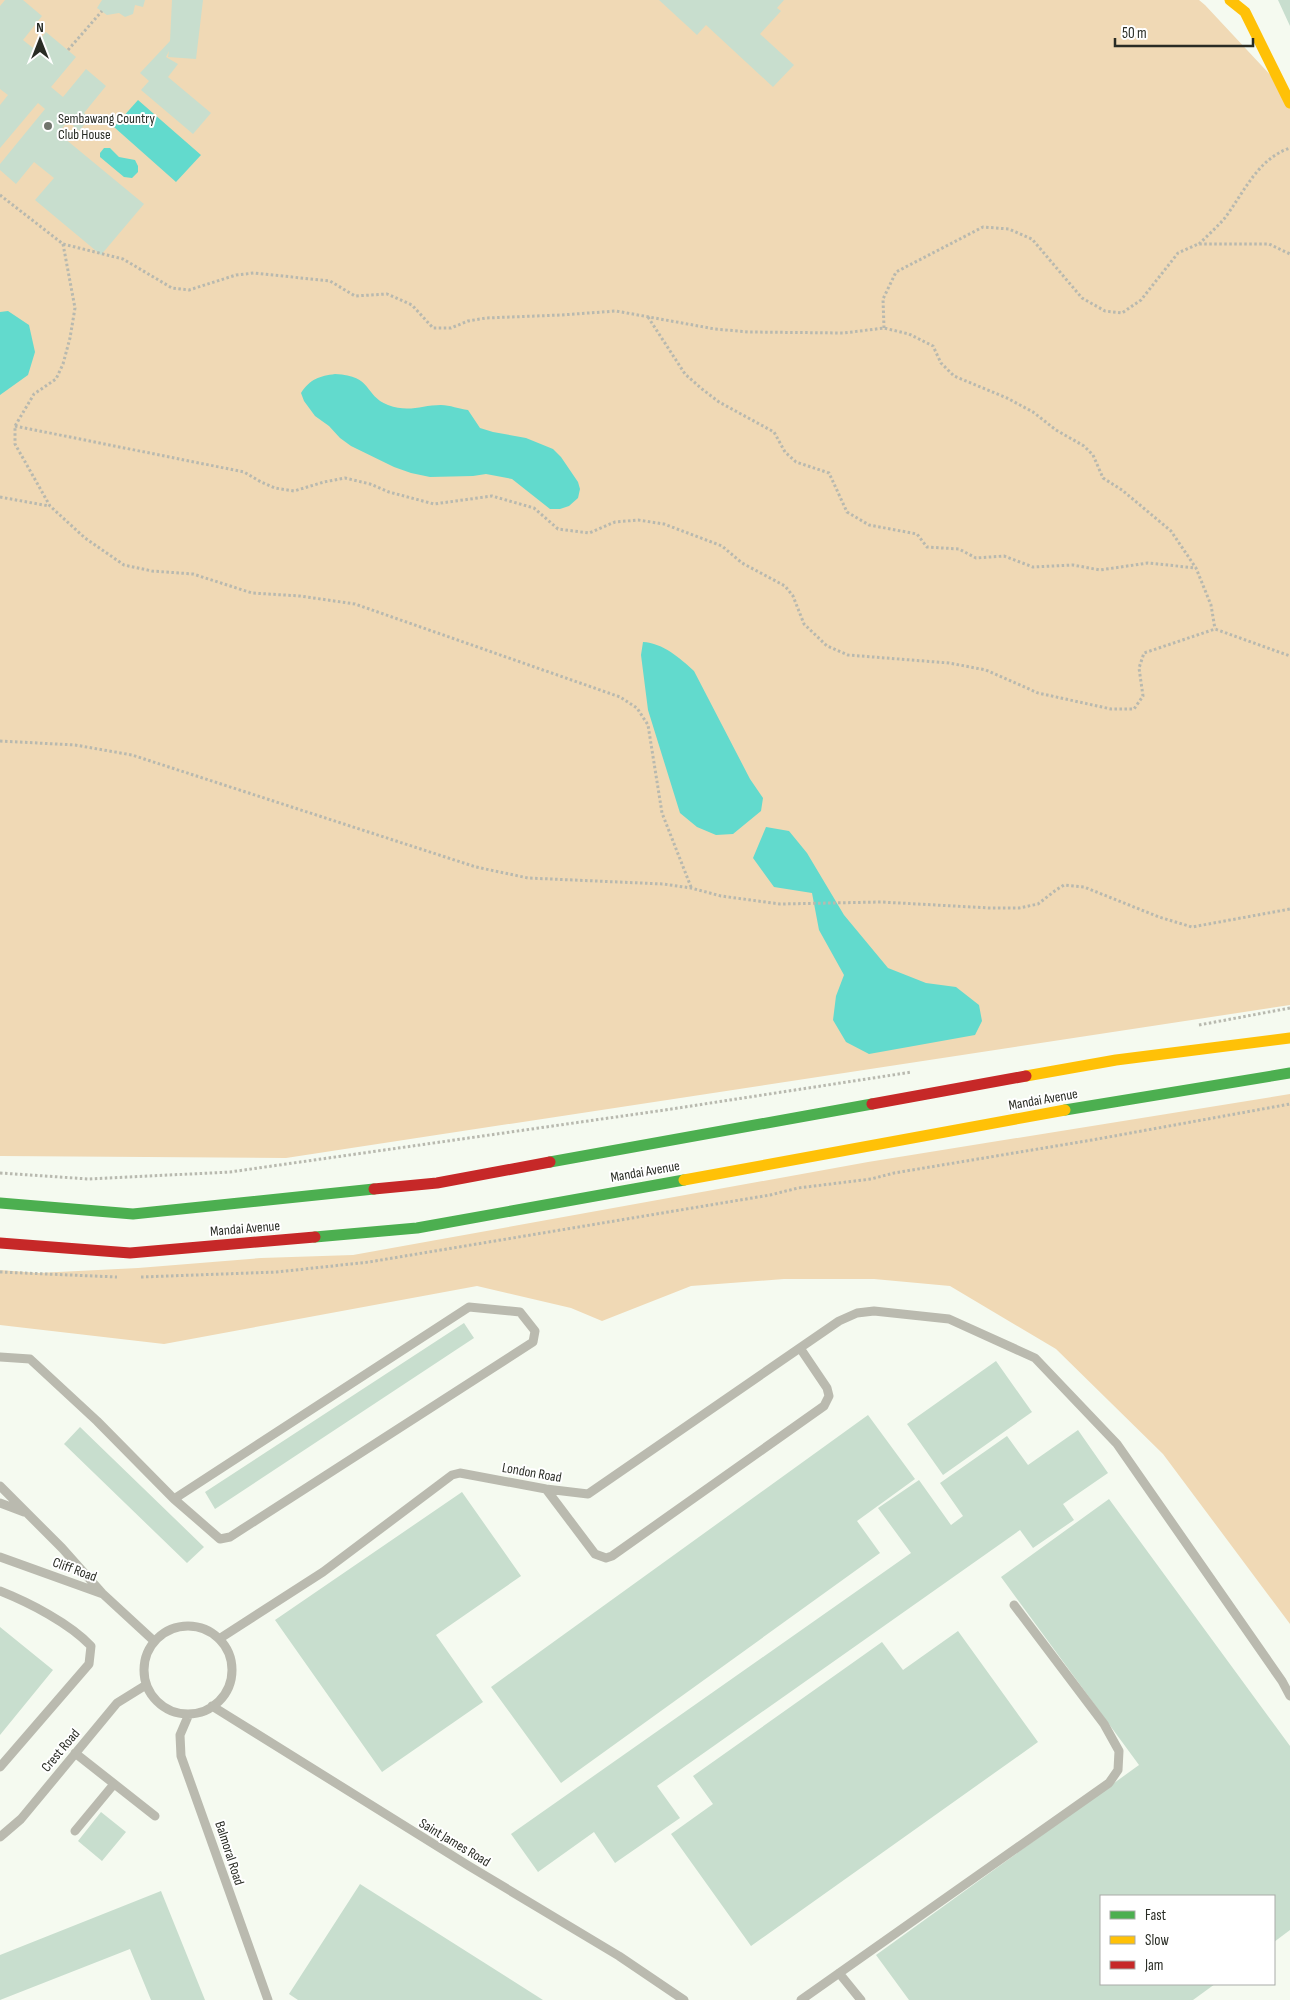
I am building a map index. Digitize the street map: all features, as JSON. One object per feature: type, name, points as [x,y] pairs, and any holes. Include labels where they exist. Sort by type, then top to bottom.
[{"type":"main road","points":[[1230,0],[1244,6],[1290,103]]},
{"type":"main road","name":"Mandai Avenue","points":[[0,1203],[133,1214],[437,1183],[1116,1060],[1290,1038]]},
{"type":"main road","name":"Mandai Avenue","points":[[0,1243],[130,1253],[417,1228],[1100,1104],[1290,1073]]},
{"type":"lane","points":[[0,1357],[30,1359],[96,1421],[174,1499],[220,1539],[230,1537],[533,1342],[535,1331],[520,1312],[469,1307],[174,1499]]},
{"type":"lane","name":"London Road","points":[[220,1639],[323,1572],[452,1475],[460,1473],[546,1489],[588,1494],[839,1321],[857,1313],[874,1311],[949,1319],[1035,1358],[1117,1444],[1290,1696]]},
{"type":"lane","points":[[546,1489],[595,1554],[606,1558],[612,1556],[824,1406],[829,1396],[827,1388],[800,1348]]},
{"type":"lane","points":[[0,1486],[103,1594]]},
{"type":"lane","points":[[0,1492],[9,1496]]},
{"type":"lane","points":[[0,1503],[26,1513]]},
{"type":"lane","name":"Cliff Road","points":[[0,1557],[103,1594],[154,1641]]},
{"type":"lane","points":[[0,1591],[22,1600],[64,1625],[81,1636],[91,1646],[89,1664],[0,1767]]},
{"type":"lane","points":[[801,2000],[1109,1783],[1118,1770],[1119,1751],[1104,1724],[1014,1605]]},
{"type":"lane","points":[[179,1626],[194,1626],[208,1630],[220,1639],[227,1650],[231,1663],[231,1677],[228,1688],[221,1698],[201,1712],[189,1714],[175,1712],[163,1706],[152,1697],[146,1685],[143,1669],[146,1654],[154,1641],[165,1632],[179,1626]]},
{"type":"lane","name":"Crest Road","points":[[0,1837],[21,1819],[117,1703],[146,1685]]},
{"type":"lane","name":"Saint James Road","points":[[212,1706],[469,1866],[620,1956],[684,2000]]},
{"type":"lane","name":"Balmoral Road","points":[[189,1714],[180,1735],[181,1756],[268,2000]]},
{"type":"lane","points":[[75,1753],[155,1816]]},
{"type":"lane","points":[[75,1831],[114,1784]]},
{"type":"lane","points":[[839,1974],[861,2000]]},
{"type":"path","points":[[68,50],[102,11]]},
{"type":"path","points":[[884,328],[883,299],[896,272],[983,227],[1009,229],[1032,239],[1082,298],[1105,311],[1122,313],[1141,300],[1178,253],[1198,244],[1223,219],[1262,164],[1281,151],[1290,148]]},
{"type":"path","points":[[0,195],[63,244],[123,259],[172,288],[189,290],[236,275],[254,273],[330,281],[355,296],[387,294],[412,305],[433,328],[451,328],[468,321],[486,318],[616,311],[715,329],[749,332],[844,333],[884,328],[909,334],[933,346],[942,363],[954,376],[1007,398],[1033,412],[1056,430],[1084,446],[1092,456],[1103,478],[1122,490],[1171,530],[1196,568],[1211,605],[1214,629]]},
{"type":"path","points":[[63,244],[75,308],[70,338],[63,364],[56,379],[34,394],[16,426],[16,444],[50,506],[85,538],[124,564],[152,571],[194,574],[252,593],[300,596],[355,604],[620,697],[637,708],[648,725],[662,813],[691,888]]},
{"type":"path","points":[[1198,244],[1269,244],[1290,254]]},
{"type":"path","points":[[648,316],[686,374],[719,402],[774,432],[785,452],[796,462],[829,473],[847,512],[869,525],[917,534],[927,547],[960,549],[976,558],[1004,556],[1033,567],[1073,564],[1100,570],[1148,563],[1196,568]]},
{"type":"path","points":[[16,426],[244,472],[274,488],[294,491],[345,478],[434,504],[492,496],[534,508],[558,529],[589,533],[615,522],[638,520],[664,524],[722,546],[742,563],[786,586],[794,596],[804,624],[827,646],[848,655],[949,663],[986,670],[1038,693],[1111,709],[1134,709],[1143,696],[1139,668],[1144,653],[1214,629],[1290,656]]},
{"type":"path","points":[[0,497],[50,506]]},
{"type":"path","points":[[0,741],[75,745],[132,755],[476,867],[528,878],[664,884],[691,888],[721,896],[780,904],[881,902],[990,908],[1019,908],[1038,904],[1064,885],[1084,887],[1159,917],[1192,927],[1290,909]]},
{"type":"path","points":[[1193,1026],[1290,1008]]},
{"type":"path","points":[[0,1173],[90,1179],[230,1172],[665,1110],[920,1071]]},
{"type":"shaded area","points":[[0,0],[1199,0],[1290,96],[1290,1005],[286,1158],[0,1156]]},
{"type":"shaded area","points":[[1290,1094],[1290,1624],[1163,1454],[1056,1349],[950,1286],[874,1279],[784,1279],[691,1286],[602,1321],[571,1308],[477,1286],[164,1344],[0,1325],[0,1270],[38,1273],[138,1268],[261,1258],[353,1255],[868,1162]]},
{"type":"water","points":[[138,100],[201,155],[176,182],[114,127]]},
{"type":"water","points":[[104,148],[110,148],[119,157],[135,160],[138,172],[132,178],[124,177],[100,157],[100,153]]},
{"type":"water","points":[[8,311],[29,325],[35,352],[28,375],[0,395],[0,312]]},
{"type":"water","points":[[335,374],[356,378],[380,401],[388,405],[409,409],[444,405],[468,410],[480,428],[526,438],[553,449],[561,457],[578,482],[580,489],[578,498],[569,506],[560,509],[550,509],[512,479],[486,474],[430,477],[394,467],[351,446],[315,416],[304,401],[301,393],[308,384],[316,379]]},
{"type":"water","points":[[643,642],[664,648],[677,656],[694,671],[750,779],[763,798],[761,811],[733,834],[716,835],[697,827],[680,813],[648,710],[641,655]]},
{"type":"water","points":[[766,827],[789,831],[807,853],[844,915],[888,968],[926,983],[956,987],[979,1005],[982,1021],[975,1035],[869,1054],[846,1042],[833,1020],[836,996],[844,975],[819,930],[812,893],[774,887],[753,858]]},
{"type":"building","name":"Sembawang Country Club House","points":[[5,0],[23,0],[42,16],[23,40],[33,48],[46,32],[76,57],[51,87],[63,97],[86,69],[106,86],[84,113],[90,118],[79,131],[68,121],[58,133],[144,204],[101,255],[35,200],[54,178],[34,162],[16,184],[0,170],[0,164],[45,109],[38,103],[0,148],[0,105],[8,95],[0,89],[0,6]]},
{"type":"building","points":[[102,0],[145,0],[143,7],[135,5],[133,14],[125,17],[119,13],[107,15],[97,8]]},
{"type":"building","points":[[172,0],[203,0],[196,59],[168,57],[169,51],[166,57],[178,64],[168,77],[211,113],[193,134],[141,90],[149,81],[140,73],[170,41]]},
{"type":"building","points":[[659,0],[784,0],[777,8],[781,11],[760,34],[794,65],[773,87],[706,25],[697,35]]},
{"type":"building","points":[[1278,0],[1290,0],[1290,26]]},
{"type":"building","points":[[464,1323],[474,1338],[215,1509],[205,1492]]},
{"type":"building","points":[[996,1361],[1032,1412],[943,1475],[907,1424]]},
{"type":"building","points":[[868,1415],[915,1479],[857,1521],[880,1553],[561,1783],[491,1687]]},
{"type":"building","points":[[80,1427],[204,1547],[187,1563],[64,1444]]},
{"type":"building","points":[[1078,1430],[1108,1473],[1063,1504],[1074,1520],[1033,1548],[1020,1530],[657,1786],[680,1818],[615,1863],[594,1832],[538,1872],[511,1834],[911,1553],[878,1508],[919,1480],[951,1525],[963,1516],[940,1483],[1007,1436],[1028,1465]]},
{"type":"building","points":[[462,1492],[521,1576],[436,1635],[483,1702],[382,1772],[275,1620]]},
{"type":"building","points":[[1109,1499],[1290,1746],[1290,1930],[1275,1941],[1275,1895],[1100,1895],[1100,1985],[1214,1985],[1193,2000],[909,2000],[876,1955],[1139,1765],[1001,1577]]},
{"type":"building","points":[[0,1627],[53,1670],[0,1735]]},
{"type":"building","points":[[958,1631],[1038,1742],[751,1946],[671,1834],[713,1804],[693,1776],[882,1642],[903,1670]]},
{"type":"building","points":[[101,1812],[126,1832],[102,1861],[78,1841]]},
{"type":"building","points":[[360,1884],[543,2000],[298,2000],[289,1994]]},
{"type":"building","points":[[161,1891],[205,2000],[151,2000],[130,1949],[0,2000],[0,1955]]},
{"type":"traffic: fast","points":[[1065,1110],[1290,1073]]},
{"type":"traffic: fast","points":[[550,1162],[872,1104]]},
{"type":"traffic: fast","points":[[315,1237],[417,1228],[684,1180]]},
{"type":"traffic: fast","points":[[0,1203],[133,1214],[374,1189]]},
{"type":"traffic: slow","points":[[1230,0],[1245,12],[1290,103]]},
{"type":"traffic: slow","points":[[1026,1076],[1116,1060],[1290,1038]]},
{"type":"traffic: slow","points":[[684,1180],[1065,1110]]},
{"type":"traffic: jam","points":[[872,1104],[1026,1076]]},
{"type":"traffic: jam","points":[[374,1189],[437,1183],[550,1162]]},
{"type":"traffic: jam","points":[[0,1243],[130,1253],[315,1237]]},
{"type":"place","name":"Sembawang Country Club House","points":[[48,126]]}]
